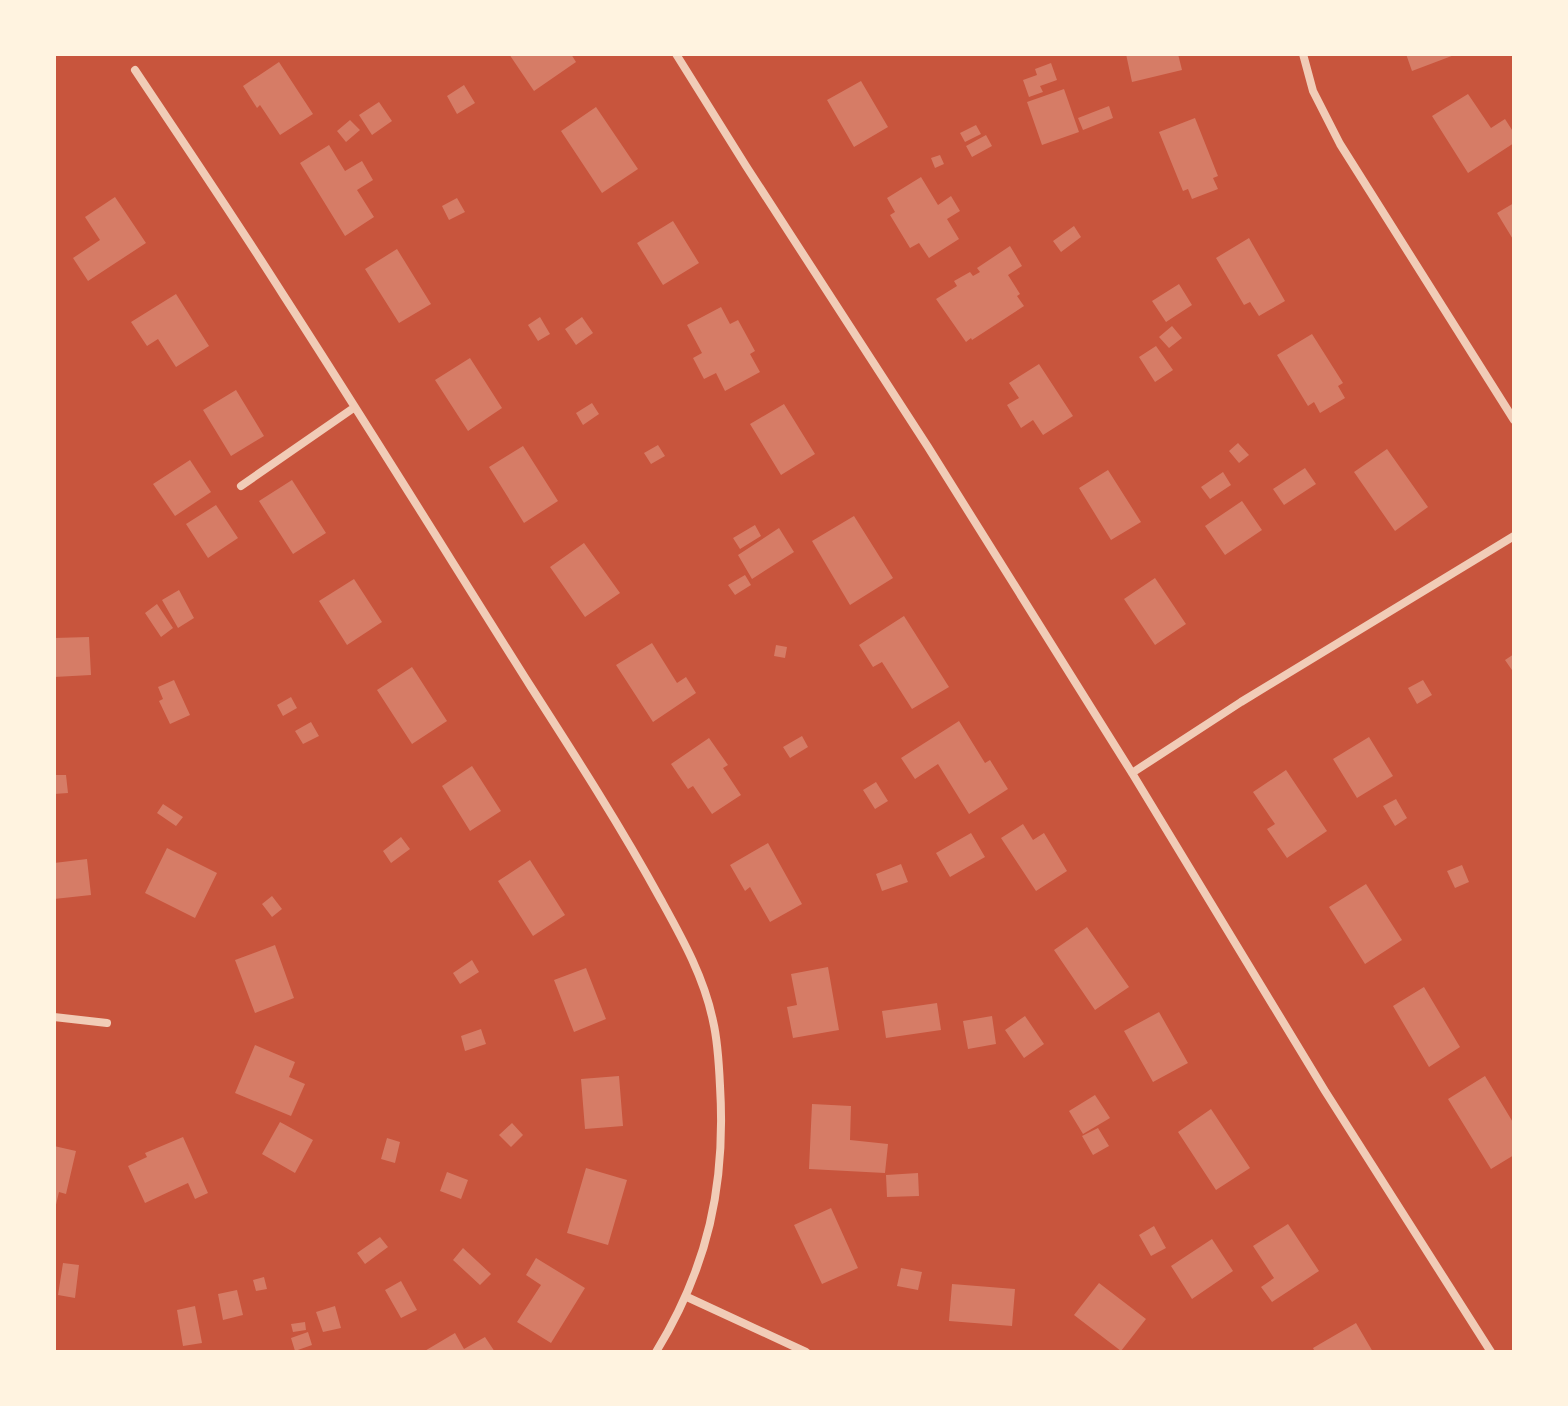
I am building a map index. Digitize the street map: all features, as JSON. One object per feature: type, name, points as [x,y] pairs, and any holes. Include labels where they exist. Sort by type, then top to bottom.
[{"type":"street","points":[[676,54],[928,447],[1132,773],[1325,1091],[1491,1352]]},
{"type":"street","points":[[1303,54],[1313,91],[1340,144],[1514,420]]},
{"type":"street","points":[[135,70],[276,283],[630,844],[698,972],[713,1018],[718,1048],[722,1119],[716,1195],[706,1246],[687,1297],[656,1352]]},
{"type":"street","points":[[241,486],[355,407]]},
{"type":"street","points":[[1132,773],[1241,702],[1514,536]]},
{"type":"street","points":[[54,1017],[107,1023]]},
{"type":"street","points":[[687,1297],[806,1352]]},
{"type":"building","points":[[509,54],[571,54],[576,62],[534,91]]},
{"type":"building","points":[[1126,54],[1178,54],[1182,70],[1132,82]]},
{"type":"building","points":[[1406,54],[1457,54],[1412,71]]},
{"type":"building","points":[[279,62],[313,114],[280,135],[243,86]]},
{"type":"building","points":[[1051,63],[1057,80],[1040,86],[1043,92],[1029,97],[1023,80],[1037,75],[1035,69]]},
{"type":"building","points":[[861,81],[888,127],[854,147],[827,100]]},
{"type":"building","points":[[464,85],[475,103],[457,114],[447,96]]},
{"type":"building","points":[[1064,89],[1079,132],[1042,145],[1027,102]]},
{"type":"building","points":[[1468,94],[1491,128],[1505,119],[1514,133],[1514,143],[1468,173],[1432,116]]},
{"type":"building","points":[[379,102],[392,121],[372,135],[359,115]]},
{"type":"building","points":[[1109,106],[1113,118],[1083,130],[1078,118]]},
{"type":"building","points":[[596,107],[638,169],[602,193],[561,131]]},
{"type":"building","points":[[1195,118],[1218,176],[1213,178],[1218,189],[1192,199],[1188,189],[1183,191],[1159,132]]},
{"type":"building","points":[[350,120],[360,130],[346,142],[337,131]]},
{"type":"building","points":[[976,125],[981,134],[965,142],[960,133]]},
{"type":"building","points":[[986,135],[992,146],[972,157],[966,146]]},
{"type":"building","points":[[329,145],[345,171],[362,161],[373,180],[357,190],[374,217],[345,236],[300,163]]},
{"type":"building","points":[[940,155],[944,164],[935,168],[931,158]]},
{"type":"building","points":[[921,177],[938,205],[951,196],[960,211],[947,219],[959,239],[929,258],[919,243],[910,248],[890,215],[895,212],[887,198]]},
{"type":"building","points":[[115,197],[146,243],[88,281],[73,258],[100,240],[85,217]]},
{"type":"building","points":[[457,198],[465,212],[449,220],[442,206]]},
{"type":"building","points":[[1514,203],[1514,241],[1497,213]]},
{"type":"building","points":[[673,221],[699,263],[663,285],[637,243]]},
{"type":"building","points":[[1074,226],[1081,237],[1061,252],[1053,241]]},
{"type":"building","points":[[1249,238],[1285,301],[1259,316],[1250,302],[1244,305],[1216,258]]},
{"type":"building","points":[[1010,246],[1022,266],[1008,275],[1024,306],[966,342],[936,299],[957,286],[954,281],[970,272],[973,276],[980,272],[977,268]]},
{"type":"building","points":[[397,249],[431,304],[399,323],[365,269]]},
{"type":"building","points":[[1179,284],[1192,305],[1166,322],[1152,301]]},
{"type":"building","points":[[176,294],[209,346],[176,367],[158,339],[147,346],[131,322]]},
{"type":"building","points":[[721,307],[730,324],[738,320],[755,351],[750,354],[760,372],[725,391],[716,373],[704,379],[693,358],[702,353],[687,325]]},
{"type":"building","points":[[540,317],[550,334],[538,341],[528,325]]},
{"type":"building","points":[[582,317],[593,333],[576,345],[565,329]]},
{"type":"building","points":[[1172,326],[1182,338],[1169,348],[1159,337]]},
{"type":"building","points":[[1312,334],[1343,383],[1338,386],[1345,398],[1320,413],[1314,402],[1308,406],[1277,355]]},
{"type":"building","points":[[1156,346],[1173,370],[1155,382],[1139,357]]},
{"type":"building","points":[[470,358],[502,408],[468,431],[435,380]]},
{"type":"building","points":[[1039,364],[1073,416],[1043,435],[1033,420],[1021,428],[1007,405],[1019,398],[1009,383]]},
{"type":"building","points":[[236,390],[264,436],[231,456],[203,410]]},
{"type":"building","points":[[592,403],[599,414],[583,425],[576,413]]},
{"type":"building","points":[[784,404],[815,454],[781,475],[750,424]]},
{"type":"building","points":[[1238,443],[1249,455],[1239,463],[1229,451]]},
{"type":"building","points":[[658,445],[665,456],[651,464],[644,453]]},
{"type":"building","points":[[523,446],[558,501],[524,523],[489,467]]},
{"type":"building","points":[[1387,449],[1428,507],[1395,531],[1354,472]]},
{"type":"building","points":[[190,460],[211,492],[175,516],[153,484]]},
{"type":"building","points":[[1305,468],[1316,484],[1284,505],[1273,489]]},
{"type":"building","points":[[1108,470],[1141,522],[1111,540],[1079,488]]},
{"type":"building","points":[[1223,472],[1231,485],[1210,499],[1201,487]]},
{"type":"building","points":[[292,480],[326,533],[293,554],[259,501]]},
{"type":"building","points":[[1242,501],[1262,530],[1225,555],[1205,526]]},
{"type":"building","points":[[216,505],[238,538],[208,558],[186,524]]},
{"type":"building","points":[[854,516],[893,578],[850,605],[812,541]]},
{"type":"building","points":[[755,525],[761,536],[740,549],[733,538]]},
{"type":"building","points":[[779,528],[794,552],[752,579],[738,555]]},
{"type":"building","points":[[584,543],[620,593],[585,617],[550,567]]},
{"type":"building","points":[[745,575],[751,585],[735,595],[728,585]]},
{"type":"building","points":[[1155,578],[1186,624],[1155,645],[1124,599]]},
{"type":"building","points":[[354,579],[382,622],[347,645],[319,601]]},
{"type":"building","points":[[179,590],[194,618],[178,628],[162,600]]},
{"type":"building","points":[[157,604],[173,628],[161,637],[145,613]]},
{"type":"building","points":[[904,616],[949,687],[912,709],[882,662],[873,667],[859,645]]},
{"type":"building","points":[[89,637],[91,675],[54,677],[54,638]]},
{"type":"building","points":[[652,643],[677,683],[686,677],[696,693],[653,722],[616,665]]},
{"type":"building","points":[[776,645],[787,647],[785,658],[774,656]]},
{"type":"building","points":[[1514,654],[1514,673],[1505,660]]},
{"type":"building","points":[[412,667],[447,721],[412,744],[377,690]]},
{"type":"building","points":[[174,680],[190,715],[170,724],[159,701],[163,699],[158,687]]},
{"type":"building","points":[[1423,680],[1432,695],[1417,704],[1408,688]]},
{"type":"building","points":[[291,697],[297,708],[283,716],[277,705]]},
{"type":"building","points":[[959,721],[985,763],[990,760],[1008,789],[969,814],[938,764],[915,779],[901,758]]},
{"type":"building","points":[[311,722],[319,736],[303,744],[295,731]]},
{"type":"building","points":[[802,736],[808,747],[790,758],[783,747]]},
{"type":"building","points":[[1369,737],[1393,776],[1357,798],[1333,759]]},
{"type":"building","points":[[709,738],[728,765],[723,768],[741,795],[712,814],[693,786],[688,789],[671,764]]},
{"type":"building","points":[[472,766],[501,811],[470,831],[442,786]]},
{"type":"building","points":[[1286,770],[1327,831],[1287,858],[1267,829],[1275,824],[1253,792]]},
{"type":"building","points":[[54,775],[66,775],[68,793],[54,794]]},
{"type":"building","points":[[876,782],[888,801],[875,809],[863,790]]},
{"type":"building","points":[[1396,799],[1407,818],[1395,826],[1383,806]]},
{"type":"building","points":[[163,804],[183,817],[176,826],[157,813]]},
{"type":"building","points":[[1023,824],[1033,840],[1044,833],[1067,871],[1036,891],[1001,838]]},
{"type":"building","points":[[971,833],[985,857],[950,877],[936,853]]},
{"type":"building","points":[[401,837],[410,849],[391,863],[383,851]]},
{"type":"building","points":[[768,843],[802,904],[770,922],[750,887],[745,891],[730,865]]},
{"type":"building","points":[[167,848],[217,873],[195,918],[145,893]]},
{"type":"building","points":[[87,859],[91,895],[54,899],[54,863]]},
{"type":"building","points":[[530,860],[565,915],[533,936],[498,881]]},
{"type":"building","points":[[901,864],[908,882],[882,891],[876,874]]},
{"type":"building","points":[[1462,865],[1469,882],[1455,888],[1447,871]]},
{"type":"building","points":[[1366,884],[1402,940],[1365,964],[1329,907]]},
{"type":"building","points":[[272,896],[282,909],[272,917],[262,904]]},
{"type":"building","points":[[1087,927],[1129,987],[1095,1010],[1054,950]]},
{"type":"building","points":[[275,945],[294,998],[255,1013],[235,960]]},
{"type":"building","points":[[472,960],[479,972],[460,984],[453,973]]},
{"type":"building","points":[[828,967],[839,1030],[793,1038],[787,1007],[797,1005],[791,974]]},
{"type":"building","points":[[586,968],[606,1019],[574,1032],[554,980]]},
{"type":"building","points":[[1424,987],[1460,1047],[1429,1067],[1393,1006]]},
{"type":"building","points":[[937,1003],[941,1030],[886,1038],[882,1011]]},
{"type":"building","points":[[1159,1012],[1188,1063],[1153,1082],[1124,1031]]},
{"type":"building","points":[[992,1016],[996,1044],[968,1049],[963,1021]]},
{"type":"building","points":[[1025,1016],[1044,1044],[1024,1058],[1005,1030]]},
{"type":"building","points":[[481,1029],[486,1044],[465,1051],[461,1036]]},
{"type":"building","points":[[255,1045],[295,1062],[289,1077],[305,1084],[291,1116],[235,1093]]},
{"type":"building","points":[[619,1076],[623,1126],[585,1129],[581,1079]]},
{"type":"building","points":[[1485,1076],[1514,1124],[1514,1155],[1491,1169],[1448,1099]]},
{"type":"building","points":[[1095,1095],[1110,1118],[1083,1134],[1069,1111]]},
{"type":"building","points":[[812,1104],[851,1106],[850,1140],[888,1144],[885,1173],[809,1169]]},
{"type":"building","points":[[1211,1109],[1250,1168],[1216,1190],[1178,1132]]},
{"type":"building","points":[[280,1122],[313,1140],[295,1173],[262,1154]]},
{"type":"building","points":[[512,1123],[523,1135],[511,1147],[499,1135]]},
{"type":"building","points":[[1098,1128],[1109,1146],[1093,1155],[1082,1136]]},
{"type":"building","points":[[183,1137],[208,1193],[195,1199],[188,1183],[145,1203],[128,1166],[147,1157],[145,1153]]},
{"type":"building","points":[[387,1138],[400,1142],[395,1163],[381,1159]]},
{"type":"building","points":[[54,1146],[76,1151],[66,1194],[59,1192],[55,1209]]},
{"type":"building","points":[[586,1168],[627,1180],[608,1245],[567,1233]]},
{"type":"building","points":[[447,1172],[468,1180],[461,1199],[440,1191]]},
{"type":"building","points":[[918,1173],[919,1196],[887,1197],[886,1175]]},
{"type":"building","points":[[831,1208],[858,1268],[822,1284],[794,1225]]},
{"type":"building","points":[[1288,1224],[1319,1271],[1272,1302],[1261,1287],[1274,1278],[1253,1246]]},
{"type":"building","points":[[1154,1226],[1166,1248],[1151,1256],[1139,1235]]},
{"type":"building","points":[[380,1237],[388,1247],[365,1264],[357,1253]]},
{"type":"building","points":[[1212,1239],[1233,1271],[1192,1299],[1171,1266]]},
{"type":"building","points":[[463,1248],[491,1274],[480,1285],[453,1260]]},
{"type":"building","points":[[536,1258],[585,1288],[551,1343],[517,1322],[541,1285],[526,1275]]},
{"type":"building","points":[[63,1263],[79,1265],[75,1298],[58,1295]]},
{"type":"building","points":[[901,1268],[922,1272],[918,1290],[897,1286]]},
{"type":"building","points":[[264,1277],[267,1289],[256,1291],[253,1280]]},
{"type":"building","points":[[401,1281],[417,1310],[401,1318],[385,1290]]},
{"type":"building","points":[[1099,1283],[1146,1319],[1121,1351],[1074,1315]]},
{"type":"building","points":[[952,1284],[1015,1289],[1012,1326],[949,1321]]},
{"type":"building","points":[[237,1290],[243,1315],[223,1320],[218,1294]]},
{"type":"building","points":[[195,1306],[202,1343],[183,1346],[177,1310]]},
{"type":"building","points":[[335,1306],[341,1328],[323,1332],[316,1312]]},
{"type":"building","points":[[305,1322],[306,1330],[293,1332],[291,1324]]},
{"type":"building","points":[[1356,1323],[1373,1352],[1315,1352],[1313,1348]]},
{"type":"building","points":[[308,1332],[312,1345],[295,1351],[291,1338]]},
{"type":"building","points":[[455,1333],[464,1349],[485,1337],[495,1352],[423,1352]]}]
